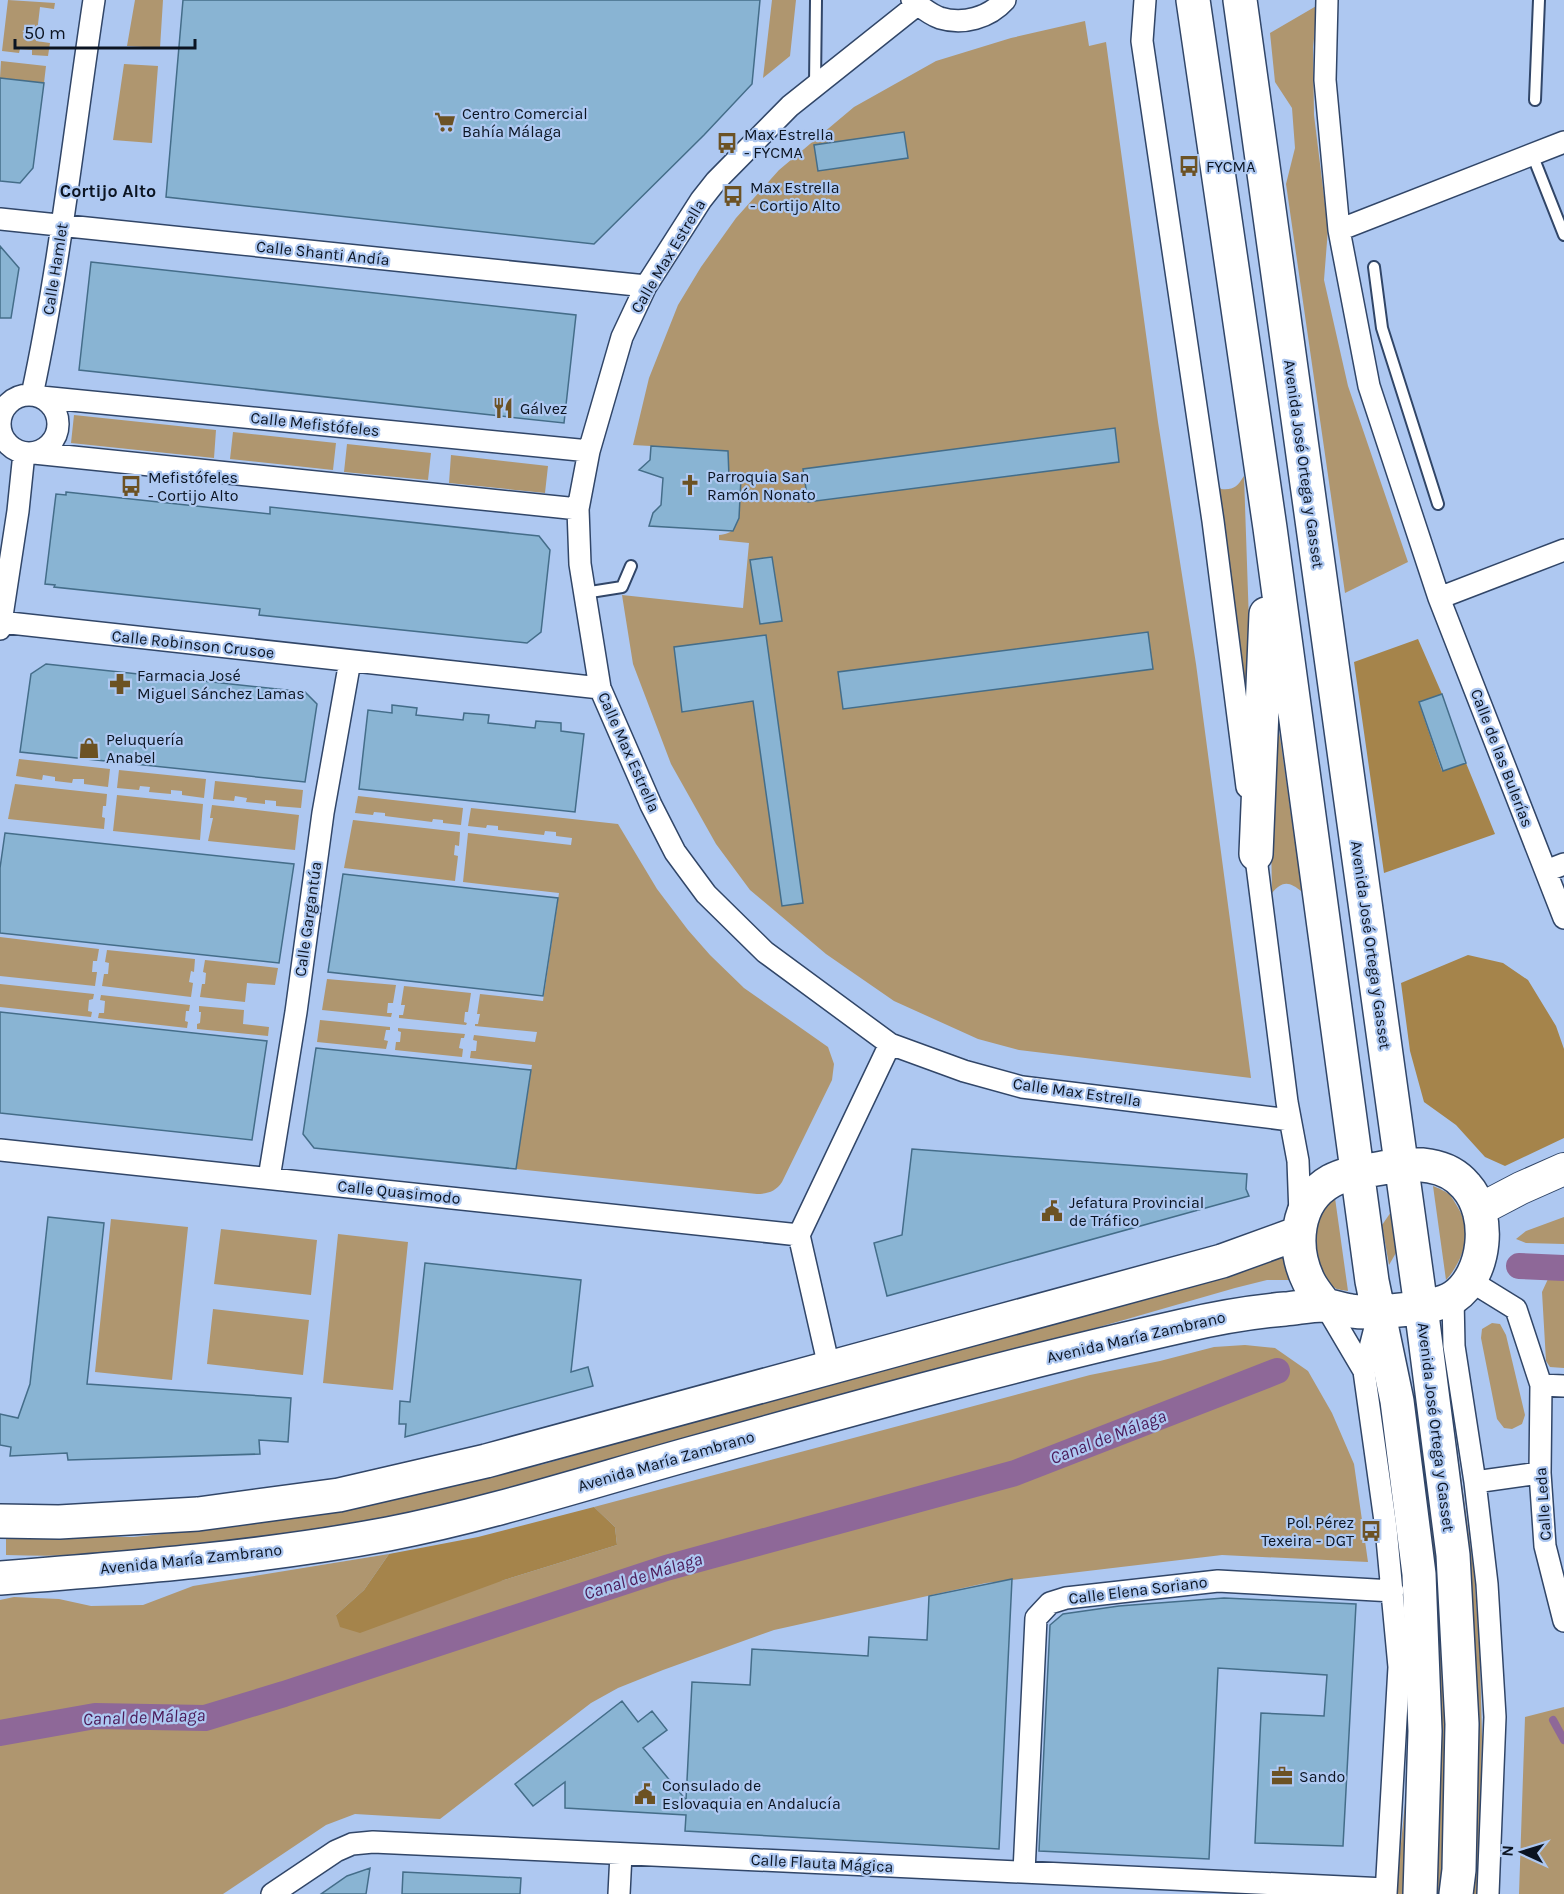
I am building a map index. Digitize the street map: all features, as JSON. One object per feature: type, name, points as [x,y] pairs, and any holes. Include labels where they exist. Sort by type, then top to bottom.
[{"type":"main road","points":[[1193,0],[1270,528],[1372,1281],[1397,1401],[1419,1574],[1425,1731],[1420,1894]]},
{"type":"main road","name":"Avenida José Ortega y Gasset","points":[[1240,0],[1421,1307],[1453,1555],[1462,1724],[1456,1894]]},
{"type":"main road","points":[[1256,854],[1270,528]]},
{"type":"main road","points":[[1325,1305],[1310,1284],[1300,1259],[1299,1227],[1313,1195],[1333,1179],[1401,1165],[1426,1164],[1448,1172],[1467,1186],[1479,1210],[1483,1253],[1461,1289]]},
{"type":"main road","points":[[1479,1210],[1564,1169]]},
{"type":"main road","points":[[0,1521],[59,1522],[198,1514],[339,1495],[486,1461],[1222,1261],[1299,1227]]},
{"type":"main road","name":"Avenida María Zambrano","points":[[0,1578],[207,1561],[389,1533],[496,1508],[848,1410],[1068,1352],[1236,1314],[1325,1305],[1353,1312],[1402,1311],[1421,1307],[1461,1289]]},
{"type":"street","name":"Calle Hamlet","points":[[32,396],[45,337],[94,0]]},
{"type":"street","points":[[915,2],[925,11],[940,18],[955,21],[971,20],[986,15],[1005,0]]},
{"type":"street","points":[[1145,0],[1142,41],[1213,521],[1290,1120],[1298,1161],[1299,1227]]},
{"type":"street","name":"Calle de las Bulerías","points":[[1327,0],[1325,80],[1339,230],[1369,386],[1440,598],[1555,868],[1564,918]]},
{"type":"street","name":"Calle Max Estrella","points":[[915,2],[790,106],[711,187],[646,286],[621,337],[589,451],[578,509],[580,564],[600,688],[675,852],[706,894],[765,952],[890,1044],[964,1071],[1022,1087],[1290,1120]]},
{"type":"street","points":[[1339,230],[1564,142]]},
{"type":"street","name":"Calle Shanti Andía","points":[[0,219],[646,286]]},
{"type":"street","name":"Calle Mefistófeles","points":[[0,393],[589,451]]},
{"type":"street","points":[[18,451],[44,449],[52,442],[56,433],[58,423],[56,412],[49,404],[32,396],[13,400],[5,408],[0,419],[1,431],[6,442],[18,451],[578,509]]},
{"type":"street","points":[[0,624],[18,511],[18,451]]},
{"type":"street","points":[[1440,598],[1564,550]]},
{"type":"street","name":"Calle Robinson Crusoe","points":[[0,624],[600,688]]},
{"type":"street","name":"Calle Gargantúa","points":[[269,1178],[294,1026],[323,813],[350,661]]},
{"type":"street","points":[[829,1367],[799,1235],[890,1044]]},
{"type":"street","name":"Calle Quasimodo","points":[[0,1150],[799,1235]]},
{"type":"street","name":"Calle Leda","points":[[1461,1289],[1516,1309],[1541,1385],[1540,1473],[1545,1546],[1564,1621]]},
{"type":"street","name":"Avenida José Ortega y Gasset","points":[[1461,1289],[1454,1346],[1475,1482],[1487,1584],[1494,1717],[1488,1894]]},
{"type":"street","points":[[1325,1305],[1364,1371]]},
{"type":"street","points":[[1379,1311],[1364,1371],[1393,1591],[1399,1667],[1386,1892]]},
{"type":"street","points":[[1541,1385],[1564,1386]]},
{"type":"street","points":[[1475,1482],[1540,1473]]},
{"type":"street","name":"Calle Elena Soriano","points":[[1024,1872],[1036,1618],[1050,1603],[1066,1598],[1218,1581],[1393,1591]]},
{"type":"street","name":"Calle Flauta Mágica","points":[[272,1894],[336,1851],[352,1844],[373,1842],[1024,1872],[1386,1892]]},
{"type":"street","points":[[619,1894],[621,1854]]},
{"type":"lane","points":[[815,84],[816,0]]},
{"type":"lane","points":[[1535,100],[1539,0]]},
{"type":"lane","points":[[1532,154],[1564,235]]},
{"type":"lane","points":[[1374,267],[1382,328],[1438,504]]},
{"type":"lane","points":[[584,593],[622,587],[631,566]]},
{"type":"shaded area","points":[[8,0],[55,3],[54,9],[40,7],[36,41],[50,43],[48,56],[32,55],[32,50],[20,49],[19,53],[2,51]]},
{"type":"shaded area","points":[[135,0],[163,0],[160,48],[127,46]]},
{"type":"shaded area","points":[[772,0],[796,0],[790,56],[763,78]]},
{"type":"shaded area","points":[[1318,5],[1313,47],[1314,115],[1328,229],[1324,280],[1348,386],[1408,562],[1345,593],[1286,184],[1295,148],[1292,108],[1275,82],[1270,33]]},
{"type":"shaded area","points":[[1085,21],[1089,46],[1106,42],[1158,422],[1196,664],[1251,1078],[1019,1050],[978,1039],[894,1001],[826,954],[750,890],[716,844],[671,764],[633,664],[622,595],[743,608],[749,543],[719,540],[719,535],[729,533],[735,528],[738,512],[727,453],[721,450],[633,445],[649,378],[678,305],[701,267],[736,218],[779,170],[854,107],[936,61],[1011,38]]},
{"type":"shaded area","points":[[1,61],[46,66],[44,83],[0,78]]},
{"type":"shaded area","points":[[124,64],[158,66],[152,143],[113,140]]},
{"type":"shaded area","points":[[74,415],[216,430],[214,458],[71,443]]},
{"type":"shaded area","points":[[233,432],[336,443],[333,470],[230,459]]},
{"type":"shaded area","points":[[347,444],[431,453],[428,480],[344,472]]},
{"type":"shaded area","points":[[451,455],[548,466],[545,493],[449,483]]},
{"type":"shaded area","points":[[1244,476],[1251,681],[1247,685],[1242,684],[1213,479],[1221,489],[1229,489],[1237,485]]},
{"type":"shaded area","points":[[1418,639],[1442,694],[1419,703],[1442,771],[1466,763],[1495,834],[1384,873],[1354,662]]},
{"type":"shaded area","points":[[1273,725],[1278,726],[1280,737],[1302,892],[1290,884],[1283,884],[1272,893],[1269,730]]},
{"type":"shaded area","points":[[19,759],[110,769],[108,787],[84,784],[84,779],[73,779],[72,783],[55,781],[55,777],[43,775],[42,780],[16,776]]},
{"type":"shaded area","points":[[119,770],[206,779],[204,798],[182,795],[182,791],[171,790],[171,794],[149,792],[150,787],[140,786],[139,790],[117,788]]},
{"type":"shaded area","points":[[215,781],[303,790],[301,808],[276,806],[276,801],[265,800],[265,804],[246,802],[247,798],[235,796],[234,801],[213,799]]},
{"type":"shaded area","points":[[15,784],[107,794],[102,817],[105,818],[104,829],[8,819]]},
{"type":"shaded area","points":[[117,795],[203,804],[200,840],[113,831]]},
{"type":"shaded area","points":[[358,796],[463,808],[461,825],[443,823],[443,820],[433,819],[432,822],[385,816],[385,813],[374,812],[373,815],[355,813]]},
{"type":"shaded area","points":[[212,805],[299,815],[295,850],[208,841],[213,818],[210,818]]},
{"type":"shaded area","points":[[471,808],[618,824],[657,889],[710,955],[744,988],[828,1047],[834,1064],[832,1080],[777,1188],[768,1193],[757,1194],[516,1169],[532,1065],[470,1058],[471,1051],[476,1051],[477,1041],[473,1040],[474,1035],[535,1042],[537,1032],[475,1026],[475,1024],[478,1024],[480,1014],[477,1014],[480,994],[543,1001],[559,893],[463,882],[468,833],[571,845],[572,838],[556,836],[556,832],[545,831],[544,835],[498,830],[498,826],[487,825],[486,828],[468,826]]},
{"type":"shaded area","points":[[353,820],[460,832],[459,846],[455,845],[454,855],[458,856],[455,881],[344,868]]},
{"type":"shaded area","points":[[0,937],[99,949],[97,961],[93,961],[92,972],[97,972],[95,986],[0,976]]},
{"type":"shaded area","points":[[107,950],[195,959],[194,972],[191,971],[189,982],[193,983],[191,997],[102,986],[104,974],[108,974],[109,963],[105,962]]},
{"type":"shaded area","points":[[1468,955],[1503,963],[1528,980],[1556,1026],[1564,1049],[1564,1138],[1505,1166],[1485,1157],[1456,1125],[1424,1102],[1410,1051],[1401,983]]},
{"type":"shaded area","points":[[205,960],[278,968],[275,985],[247,983],[245,1002],[200,997],[202,984],[205,984],[206,973],[203,972]]},
{"type":"shaded area","points":[[327,979],[396,985],[393,1003],[388,1003],[387,1013],[392,1013],[391,1017],[322,1010]]},
{"type":"shaded area","points":[[0,984],[94,994],[93,999],[89,1000],[88,1011],[92,1012],[91,1017],[0,1007]]},
{"type":"shaded area","points":[[404,986],[471,993],[468,1012],[465,1012],[466,1025],[399,1018],[399,1015],[403,1015],[405,1005],[401,1005]]},
{"type":"shaded area","points":[[101,995],[190,1005],[189,1011],[186,1011],[187,1028],[98,1018],[99,1013],[104,1013],[105,1001],[100,1000]]},
{"type":"shaded area","points":[[199,1006],[244,1010],[243,1024],[269,1027],[268,1036],[197,1029],[201,1012],[199,1012]]},
{"type":"shaded area","points":[[320,1020],[390,1027],[390,1030],[386,1030],[384,1040],[388,1041],[386,1049],[317,1042]]},
{"type":"shaded area","points":[[398,1028],[465,1034],[464,1038],[461,1038],[459,1048],[463,1049],[462,1057],[395,1050],[396,1042],[400,1042],[401,1032]]},
{"type":"shaded area","points":[[1433,1186],[1450,1195],[1465,1225],[1462,1254],[1458,1264],[1446,1280]]},
{"type":"shaded area","points":[[1335,1198],[1348,1291],[1336,1289],[1328,1282],[1318,1265],[1316,1254],[1315,1234],[1320,1215]]},
{"type":"shaded area","points":[[1391,1212],[1397,1251],[1389,1265],[1382,1225]]},
{"type":"shaded area","points":[[1564,1217],[1564,1244],[1526,1243],[1516,1239],[1526,1231]]},
{"type":"shaded area","points":[[111,1219],[188,1227],[172,1380],[95,1372]]},
{"type":"shaded area","points":[[221,1229],[317,1240],[311,1295],[214,1284]]},
{"type":"shaded area","points":[[338,1234],[408,1242],[393,1390],[323,1383]]},
{"type":"shaded area","points":[[1282,1253],[1291,1280],[1267,1280],[1235,1288],[710,1435],[449,1503],[362,1522],[274,1537],[185,1548],[96,1555],[6,1555],[6,1537],[134,1537],[291,1518],[544,1464],[913,1360],[1231,1275],[1259,1266]]},
{"type":"shaded area","points":[[1548,1279],[1564,1279],[1564,1368],[1550,1367],[1546,1361],[1542,1292]]},
{"type":"shaded area","points":[[213,1309],[309,1320],[303,1375],[207,1364]]},
{"type":"shaded area","points":[[1492,1323],[1500,1324],[1506,1335],[1525,1415],[1522,1424],[1512,1429],[1504,1428],[1497,1419],[1481,1338],[1482,1329]]},
{"type":"shaded area","points":[[1245,1345],[1275,1348],[1308,1371],[1332,1413],[1354,1464],[1368,1562],[1222,1555],[986,1583],[774,1630],[663,1670],[618,1688],[591,1703],[440,1819],[355,1814],[326,1825],[223,1894],[0,1894],[0,1600],[14,1597],[59,1599],[91,1606],[143,1605],[193,1586],[389,1554],[364,1590],[336,1615],[504,1580],[617,1545],[615,1527],[594,1507],[1090,1375],[1214,1347]]},
{"type":"shaded area","points":[[1451,1405],[1474,1571],[1480,1659],[1482,1737],[1477,1894],[1469,1894],[1444,1406]]},
{"type":"shaded area","points":[[1419,1409],[1438,1555],[1448,1706],[1443,1894],[1435,1894],[1410,1410]]},
{"type":"shaded area","points":[[1386,1412],[1413,1652],[1406,1894],[1396,1894],[1406,1793],[1409,1723],[1407,1653],[1380,1413]]},
{"type":"shaded area","points":[[594,1507],[615,1527],[617,1545],[504,1580],[360,1633],[340,1627],[336,1615],[364,1590],[389,1554],[478,1537]]},
{"type":"shaded area","points":[[1564,1707],[1564,1894],[1519,1894],[1525,1717]]},
{"type":"building","name":"Centro Comercial Bahía Málaga","points":[[183,0],[760,0],[752,84],[594,244],[166,197]]},
{"type":"building","points":[[0,78],[44,83],[33,168],[20,183],[0,181]]},
{"type":"building","points":[[904,132],[908,158],[818,171],[814,145]]},
{"type":"building","points":[[0,246],[19,268],[11,318],[0,318]]},
{"type":"building","points":[[91,262],[576,315],[564,423],[79,370]]},
{"type":"building","points":[[1115,428],[1119,462],[808,502],[803,469]]},
{"type":"building","points":[[651,446],[728,451],[729,477],[741,478],[739,518],[733,531],[649,526],[653,513],[661,505],[663,478],[639,470],[650,460]]},
{"type":"building","points":[[66,492],[270,514],[270,507],[539,536],[550,550],[541,632],[527,643],[259,615],[260,609],[54,587],[55,585],[45,584],[56,494],[66,495]]},
{"type":"building","points":[[772,557],[782,621],[760,624],[750,560]]},
{"type":"building","points":[[1148,632],[1153,669],[843,709],[838,672]]},
{"type":"building","points":[[766,635],[803,903],[782,906],[753,701],[682,712],[674,647]]},
{"type":"building","points":[[46,664],[305,692],[317,704],[305,782],[20,752],[31,674]]},
{"type":"building","points":[[1442,694],[1466,763],[1443,771],[1419,702]]},
{"type":"building","points":[[392,705],[417,708],[416,715],[463,720],[464,713],[489,715],[488,723],[535,728],[536,721],[561,723],[561,731],[584,734],[575,812],[359,789],[368,710],[392,713]]},
{"type":"building","points":[[5,833],[294,864],[279,963],[0,933],[0,868]]},
{"type":"building","points":[[343,874],[558,898],[543,996],[328,972]]},
{"type":"building","points":[[0,1012],[267,1041],[252,1140],[0,1113]]},
{"type":"building","points":[[316,1048],[531,1070],[516,1169],[314,1148],[303,1134]]},
{"type":"building","points":[[912,1149],[1247,1174],[1246,1189],[1249,1196],[887,1296],[874,1243],[902,1235]]},
{"type":"building","points":[[48,1217],[104,1223],[87,1384],[291,1398],[288,1442],[259,1440],[260,1454],[68,1460],[67,1453],[10,1456],[11,1447],[0,1445],[0,1414],[18,1418],[30,1384]]},
{"type":"building","points":[[425,1263],[581,1280],[571,1372],[588,1367],[593,1386],[405,1437],[406,1424],[399,1424],[400,1401],[410,1402]]},
{"type":"building","points":[[1012,1579],[999,1849],[685,1831],[686,1815],[565,1808],[565,1782],[533,1806],[515,1784],[622,1701],[638,1722],[652,1711],[667,1730],[643,1748],[686,1800],[692,1682],[750,1685],[752,1649],[868,1656],[869,1637],[927,1640],[929,1596]]},
{"type":"building","points":[[1224,1598],[1356,1604],[1343,1846],[1255,1843],[1261,1713],[1324,1716],[1327,1675],[1218,1668],[1209,1859],[1039,1851],[1050,1625],[1063,1614],[1119,1606]]},
{"type":"building","points":[[370,1868],[366,1894],[321,1894],[347,1876]]},
{"type":"building","points":[[403,1872],[521,1878],[520,1894],[402,1894]]},
{"type":"waterway","name":"Canal de Málaga","points":[[1519,1266],[1564,1268]]},
{"type":"waterway","name":"Canal de Málaga","points":[[0,1733],[95,1716],[205,1718],[666,1568],[1015,1473],[1277,1371]]},
{"type":"waterway","points":[[1553,1720],[1564,1740]]},
{"type":"place","name":"Centro Comercial Bahía Málaga","points":[[445,122]]},
{"type":"place","name":"Max Estrella - FYCMA","points":[[727,143]]},
{"type":"place","name":"FYCMA","points":[[1189,166]]},
{"type":"place","name":"Max Estrella - Cortijo Alto","points":[[733,196]]},
{"type":"place","name":"Gálvez","points":[[503,408]]},
{"type":"place","name":"Parroquia San Ramón Nonato","points":[[690,485]]},
{"type":"place","name":"Mefistófeles - Cortijo Alto","points":[[131,486]]},
{"type":"place","name":"Farmacia José Miguel Sánchez Lamas","points":[[120,684]]},
{"type":"place","name":"Peluquería Anabel","points":[[89,748]]},
{"type":"place","name":"Jefatura Provincial de Tráfico","points":[[1052,1211]]},
{"type":"place","name":"Pol. Pérez Texeira - DGT","points":[[1371,1531]]},
{"type":"place","name":"Sando","points":[[1282,1776]]},
{"type":"place","name":"Consulado de Eslovaquia en Andalucía","points":[[645,1794]]},
{"type":"district","name":"Cortijo Alto","points":[[108,191]]}]
